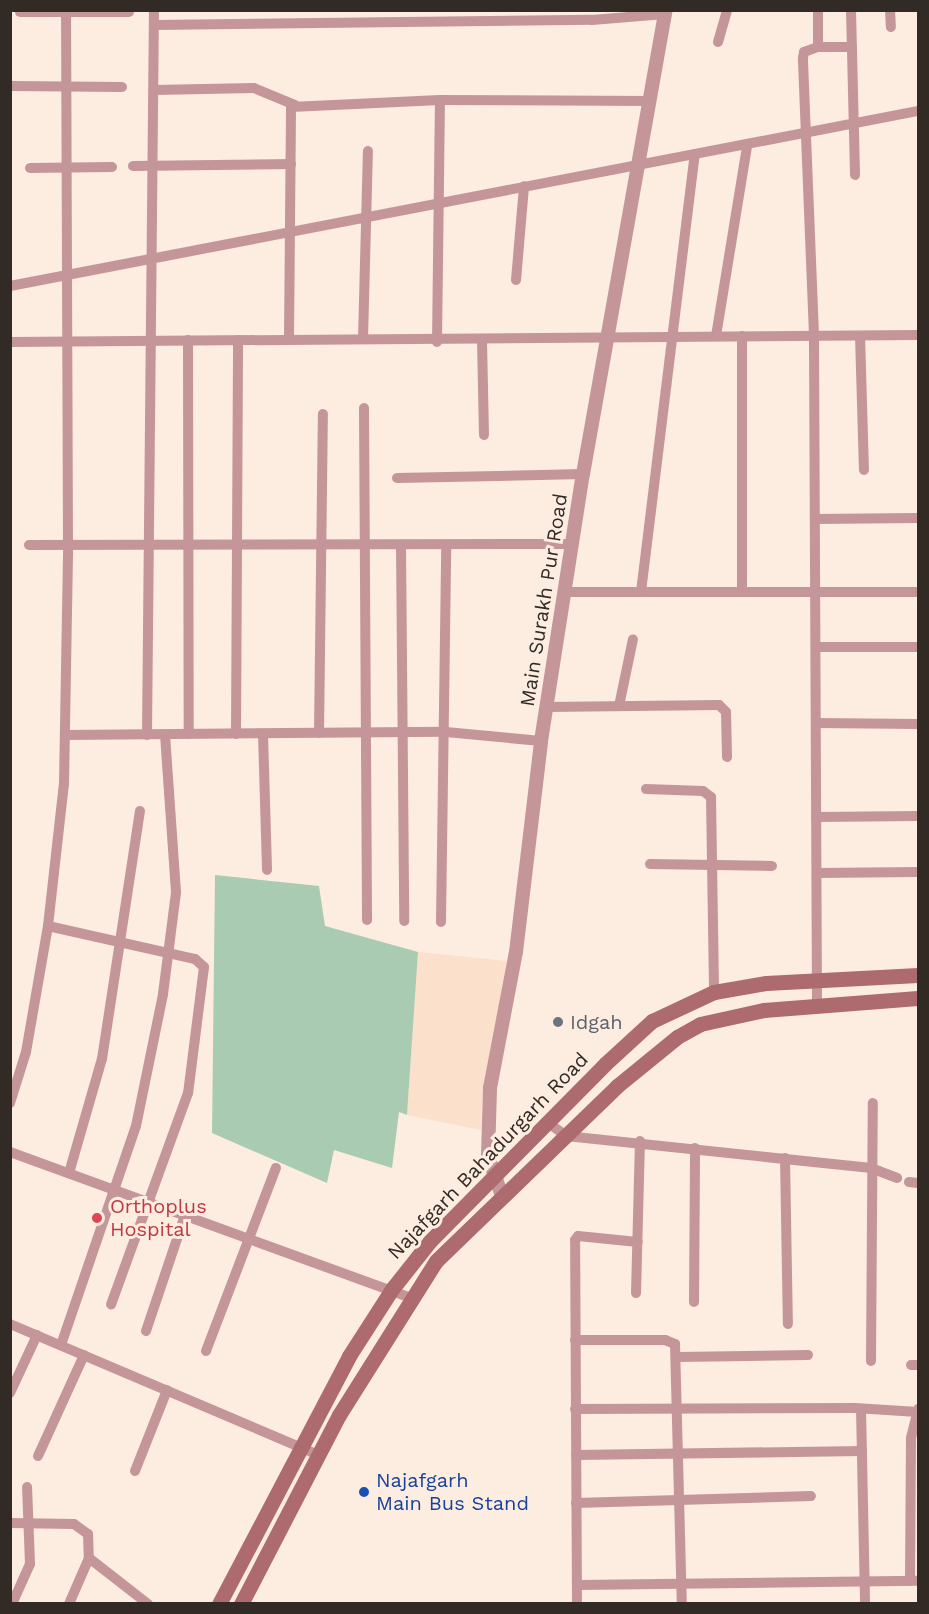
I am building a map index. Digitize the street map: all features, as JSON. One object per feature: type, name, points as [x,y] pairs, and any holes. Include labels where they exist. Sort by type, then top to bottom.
[{"type":"main road","name":"Najafgarh Bahadurgarh Road","points":[[219,1604],[349,1356],[392,1289],[430,1241],[493,1176],[652,1021],[714,992],[817,979],[918,975]]},
{"type":"main road","name":"Najafgarh Bahadurgarh Road","points":[[241,1604],[319,1455],[411,1298],[436,1261],[617,1086],[677,1037],[700,1024],[764,1010],[817,1004],[918,998]]},
{"type":"street","points":[[147,735],[154,10]]},
{"type":"street","points":[[718,42],[727,10]]},
{"type":"street","points":[[818,10],[818,47]]},
{"type":"street","points":[[852,10],[855,175]]},
{"type":"street","points":[[891,10],[891,27]]},
{"type":"street","points":[[10,1103],[26,1052],[48,926],[61,818],[65,735],[68,545],[66,11]]},
{"type":"street","points":[[20,12],[129,12]]},
{"type":"street","points":[[154,25],[666,12]]},
{"type":"street","name":"Main Surakh Pur Road","points":[[502,1196],[493,1176],[486,1126],[490,1088],[516,952],[541,741],[583,474],[666,12]]},
{"type":"street","points":[[817,1004],[814,335],[803,135],[803,54],[818,47],[852,47]]},
{"type":"street","points":[[10,86],[123,87]]},
{"type":"street","points":[[154,90],[254,88],[295,105],[440,100],[651,101]]},
{"type":"street","points":[[437,342],[440,100]]},
{"type":"street","points":[[289,339],[290,112],[295,105]]},
{"type":"street","points":[[10,286],[67,277],[152,257],[437,204],[640,162],[747,146],[918,111]]},
{"type":"street","points":[[716,336],[747,146]]},
{"type":"street","points":[[363,339],[368,151]]},
{"type":"street","points":[[640,592],[695,154]]},
{"type":"street","points":[[133,166],[291,164]]},
{"type":"street","points":[[30,168],[112,167]]},
{"type":"street","points":[[516,280],[524,186]]},
{"type":"street","points":[[10,342],[289,339],[437,342],[609,336],[918,335]]},
{"type":"street","points":[[742,336],[742,592]]},
{"type":"street","points":[[860,336],[864,470]]},
{"type":"street","points":[[188,340],[189,734]]},
{"type":"street","points":[[236,734],[238,340]]},
{"type":"street","points":[[482,340],[484,435]]},
{"type":"street","points":[[364,408],[367,920]]},
{"type":"street","points":[[319,733],[323,414]]},
{"type":"street","points":[[397,478],[583,474]]},
{"type":"street","points":[[815,519],[918,518]]},
{"type":"street","points":[[401,544],[404,921]]},
{"type":"street","points":[[28,545],[572,544]]},
{"type":"street","points":[[441,922],[446,732],[446,545]]},
{"type":"street","points":[[566,592],[918,592]]},
{"type":"street","points":[[619,706],[633,639]]},
{"type":"street","points":[[816,647],[918,647]]},
{"type":"street","points":[[547,707],[719,705],[726,712],[727,757]]},
{"type":"street","points":[[816,723],[918,724]]},
{"type":"street","points":[[65,735],[446,732],[541,741]]},
{"type":"street","points":[[61,1345],[116,1189],[150,1071],[170,954],[176,892],[165,734]]},
{"type":"street","points":[[263,734],[267,870]]},
{"type":"street","points":[[646,789],[709,792],[714,992]]},
{"type":"street","points":[[69,1173],[102,1059],[122,943],[140,811]]},
{"type":"street","points":[[816,817],[918,816]]},
{"type":"street","points":[[650,864],[772,866]]},
{"type":"street","points":[[817,873],[918,872]]},
{"type":"street","points":[[48,926],[195,959],[204,967],[188,1093],[151,1202],[111,1304]]},
{"type":"street","points":[[871,1361],[873,1103]]},
{"type":"street","points":[[547,1122],[566,1136],[871,1168],[897,1178]]},
{"type":"street","points":[[636,1293],[640,1142]]},
{"type":"street","points":[[694,1302],[695,1148]]},
{"type":"street","points":[[10,1152],[392,1289],[411,1298]]},
{"type":"street","points":[[784,1158],[788,1324]]},
{"type":"street","points":[[206,1351],[276,1168]]},
{"type":"street","points":[[146,1331],[185,1215]]},
{"type":"street","points":[[577,1604],[575,1238],[638,1242]]},
{"type":"street","points":[[10,1324],[319,1455]]},
{"type":"street","points":[[10,1393],[37,1335]]},
{"type":"street","points":[[575,1340],[672,1341],[677,1357],[682,1604]]},
{"type":"street","points":[[38,1456],[84,1355]]},
{"type":"street","points":[[677,1357],[808,1355]]},
{"type":"street","points":[[135,1471],[167,1390]]},
{"type":"street","points":[[575,1409],[918,1411],[911,1438],[914,1581],[577,1585]]},
{"type":"street","points":[[861,1409],[865,1604]]},
{"type":"street","points":[[576,1455],[862,1451]]},
{"type":"street","points":[[12,1604],[30,1564],[31,1523],[27,1487]]},
{"type":"street","points":[[576,1503],[681,1503],[811,1496]]},
{"type":"street","points":[[10,1523],[75,1524],[84,1528],[88,1534],[89,1558],[69,1604]]},
{"type":"street","points":[[89,1558],[148,1604]]},
{"type":"shaded area","points":[[418,952],[507,961],[482,1100],[481,1130],[407,1115]]},
{"type":"green space","points":[[215,875],[319,886],[325,926],[418,952],[407,1115],[399,1112],[392,1168],[334,1150],[327,1183],[212,1133]]},
{"type":"place","name":"Idgah","points":[[558,1022]]},
{"type":"place","name":"Orthoplus Hospital","points":[[97,1218]]},
{"type":"place","name":"Najafgarh Main Bus Stand","points":[[364,1492]]}]
